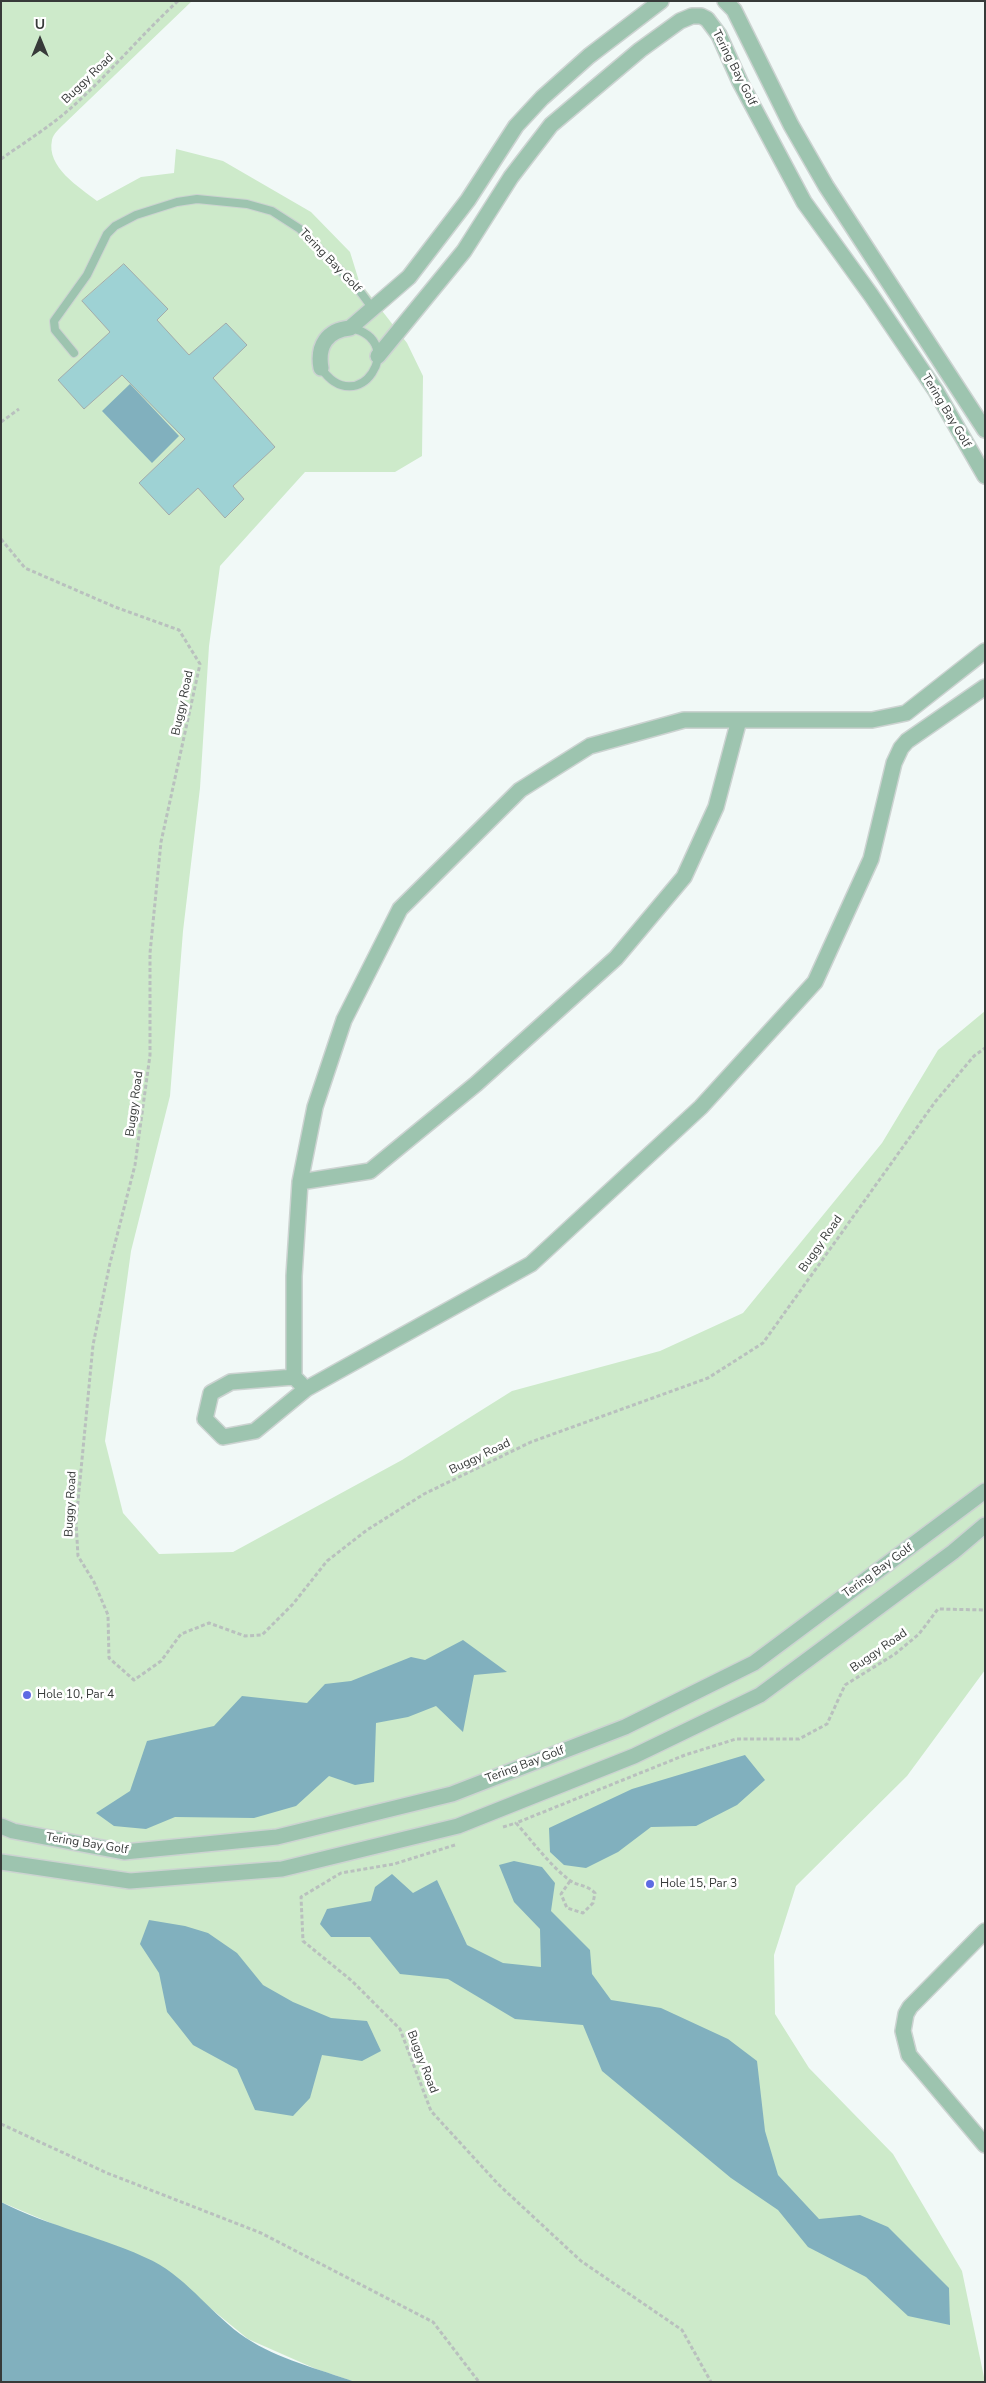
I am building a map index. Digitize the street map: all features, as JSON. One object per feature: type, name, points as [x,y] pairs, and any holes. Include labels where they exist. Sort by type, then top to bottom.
[{"type":"street","name":"Tering Bay Golf","points":[[321,368],[320,348],[325,340],[340,329],[350,328],[409,277],[493,164],[516,126],[542,98],[589,56],[661,1]]},
{"type":"street","name":"Tering Bay Golf","points":[[726,1],[734,10],[792,125],[826,186],[985,430]]},
{"type":"street","name":"Tering Bay Golf","points":[[378,356],[464,251],[512,176],[551,125],[579,100],[680,21],[692,16],[701,8],[718,35],[740,82],[804,202],[871,295],[936,391],[985,476]]},
{"type":"street","points":[[493,164],[512,176]]},
{"type":"street","points":[[306,1389],[294,1377],[294,1276],[300,1182],[315,1107],[344,1020],[400,909],[520,790],[590,746],[684,720],[872,720],[891,718],[906,713],[985,651]]},
{"type":"street","points":[[294,1377],[232,1382],[211,1393],[205,1419],[223,1437],[255,1431],[306,1389],[531,1264],[701,1107],[816,982],[871,860],[894,764],[901,748],[908,741],[985,687]]},
{"type":"street","points":[[300,1182],[370,1171],[476,1084],[616,958],[684,877],[716,807],[739,720]]},
{"type":"street","name":"Tering Bay Golf","points":[[1,1826],[13,1831],[124,1852],[277,1837],[452,1794],[625,1727],[754,1663],[985,1491]]},
{"type":"street","points":[[1,1862],[130,1881],[282,1869],[458,1826],[634,1756],[760,1695],[953,1552],[985,1526]]},
{"type":"street","points":[[985,1931],[910,2006],[906,2014],[903,2031],[909,2055],[985,2145]]},
{"type":"lane","name":"Tering Bay Golf","points":[[74,353],[55,330],[54,321],[86,275],[107,234],[115,226],[136,215],[177,202],[197,199],[247,204],[272,212],[300,229],[359,290],[373,309]]},
{"type":"lane","points":[[350,328],[360,330],[370,336],[376,345],[378,356]]},
{"type":"lane","name":"Tering Bay Golf","points":[[321,368],[337,384],[349,386],[360,384],[370,377],[376,367],[378,356]]},
{"type":"path","name":"Buggy Road","points":[[1,159],[70,109],[109,73],[151,26],[178,1]]},
{"type":"path","points":[[1,422],[19,409]]},
{"type":"path","name":"Buggy Road","points":[[1,538],[25,568],[116,607],[179,630],[200,664],[161,842],[150,953],[150,1055],[135,1165],[110,1263],[93,1345],[76,1522],[78,1556],[94,1582],[108,1616],[109,1658],[134,1680],[162,1661],[181,1634],[209,1623],[245,1636],[262,1635],[293,1604],[327,1561],[367,1530],[424,1494],[530,1442],[708,1378],[763,1343],[935,1102],[974,1056],[985,1048]]},
{"type":"path","name":"Buggy Road","points":[[497,1829],[685,1755],[736,1739],[799,1739],[828,1724],[845,1685],[896,1654],[919,1634],[938,1609],[985,1610]]},
{"type":"path","points":[[516,1823],[548,1860],[570,1881],[588,1886],[595,1893],[593,1903],[583,1912],[567,1908],[561,1894],[570,1881]]},
{"type":"path","name":"Buggy Road","points":[[457,1844],[394,1864],[341,1873],[301,1897],[303,1941],[352,1981],[400,2029],[431,2111],[498,2184],[581,2262],[682,2330],[712,2382]]},
{"type":"path","points":[[1,2124],[107,2173],[261,2233],[433,2322],[479,2382]]},
{"type":"green space","points":[[1,1],[192,1],[55,133],[51,150],[54,159],[73,183],[97,201],[141,177],[174,173],[176,149],[223,161],[311,212],[350,252],[359,281],[407,343],[423,376],[422,456],[395,472],[305,472],[220,566],[209,646],[200,788],[183,931],[170,1096],[131,1251],[105,1441],[123,1513],[159,1554],[233,1552],[402,1460],[512,1391],[660,1351],[743,1313],[882,1143],[938,1050],[985,1011],[985,1670],[907,1776],[796,1886],[774,1955],[775,2014],[809,2068],[893,2154],[962,2271],[985,2382],[355,2382],[316,2369],[248,2339],[154,2262],[65,2229],[1,2202]]},
{"type":"water","points":[[130,384],[179,436],[152,463],[102,411]]},
{"type":"water","points":[[463,1640],[507,1672],[474,1675],[463,1732],[436,1706],[408,1717],[376,1723],[374,1782],[355,1785],[329,1776],[296,1806],[254,1818],[175,1817],[146,1829],[114,1826],[96,1813],[130,1791],[147,1741],[214,1726],[242,1696],[307,1703],[325,1684],[351,1681],[411,1657],[425,1660]]},
{"type":"water","points":[[745,1755],[765,1780],[737,1805],[696,1826],[651,1827],[618,1852],[586,1868],[564,1865],[550,1852],[549,1828],[632,1789]]},
{"type":"water","points":[[514,1861],[542,1867],[555,1883],[551,1911],[590,1950],[592,1974],[611,2000],[661,2008],[728,2039],[757,2061],[765,2131],[778,2175],[819,2219],[860,2215],[888,2227],[949,2288],[950,2325],[908,2316],[866,2277],[808,2247],[778,2210],[731,2178],[602,2071],[583,2025],[515,2019],[448,1979],[400,1974],[370,1937],[331,1937],[320,1924],[327,1909],[371,1901],[375,1887],[392,1874],[413,1893],[437,1880],[467,1945],[503,1963],[541,1967],[540,1929],[514,1902],[499,1865]]},
{"type":"water","points":[[149,1920],[185,1926],[208,1933],[237,1953],[263,1985],[293,2002],[331,2018],[367,2021],[381,2051],[362,2061],[322,2055],[310,2098],[293,2116],[255,2110],[237,2069],[193,2045],[167,2012],[159,1973],[140,1944]]},
{"type":"water","points":[[1,2202],[20,2211],[115,2245],[153,2261],[178,2278],[246,2338],[285,2358],[355,2382],[1,2382]]},
{"type":"building","points":[[124,264],[168,309],[157,320],[189,355],[226,323],[247,345],[213,378],[275,447],[233,486],[244,499],[225,518],[198,488],[169,515],[139,483],[185,439],[122,375],[84,409],[58,380],[110,332],[82,301]]},
{"type":"place","name":"Hole 10, Par 4","points":[[27,1695]]},
{"type":"place","name":"Hole 15, Par 3","points":[[650,1884]]}]
